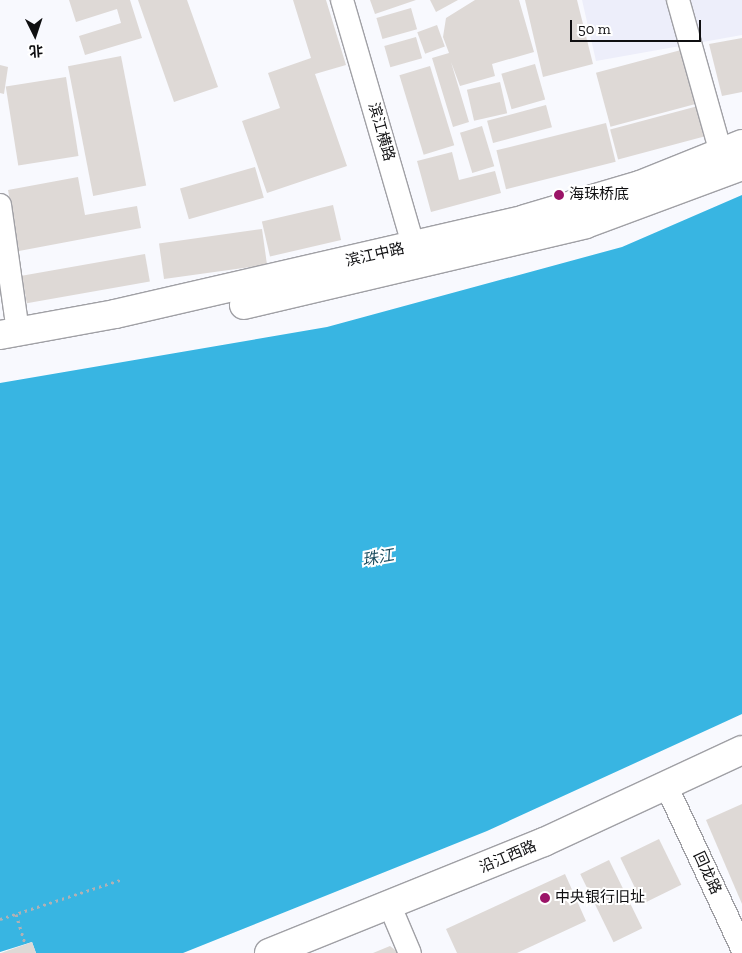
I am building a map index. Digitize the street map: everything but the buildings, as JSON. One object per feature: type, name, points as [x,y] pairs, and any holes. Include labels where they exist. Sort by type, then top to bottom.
[{"type":"main road","name":"滨江中路","points":[[0,355],[165,322],[416,255],[735,154]]},
{"type":"main road","name":"滨江中路","points":[[9,334],[416,255]]},
{"type":"main road","name":"沿江西路","points":[[269,953],[544,842],[742,750]]},
{"type":"main road","name":"沿江西路","points":[[308,953],[395,918],[672,798],[742,764]]},
{"type":"street","name":"滨江横路","points":[[342,0],[416,255]]},
{"type":"street","points":[[678,0],[735,154]]},
{"type":"street","points":[[0,205],[9,334]]},
{"type":"street","name":"回龙路","points":[[672,798],[742,948]]},
{"type":"street","points":[[395,918],[410,953]]},
{"type":"path","points":[[0,919],[123,879]]},
{"type":"path","points":[[16,914],[26,944]]},
{"type":"shaded area","points":[[582,0],[742,0],[742,35],[596,61]]},
{"type":"water","name":"珠江","points":[[742,195],[742,714],[487,831],[183,953],[36,953],[32,942],[0,952],[0,383],[327,327],[622,247]]},
{"type":"place","name":"海珠桥底","points":[[559,195]]},
{"type":"place","name":"中央银行旧址","points":[[545,898]]}]
